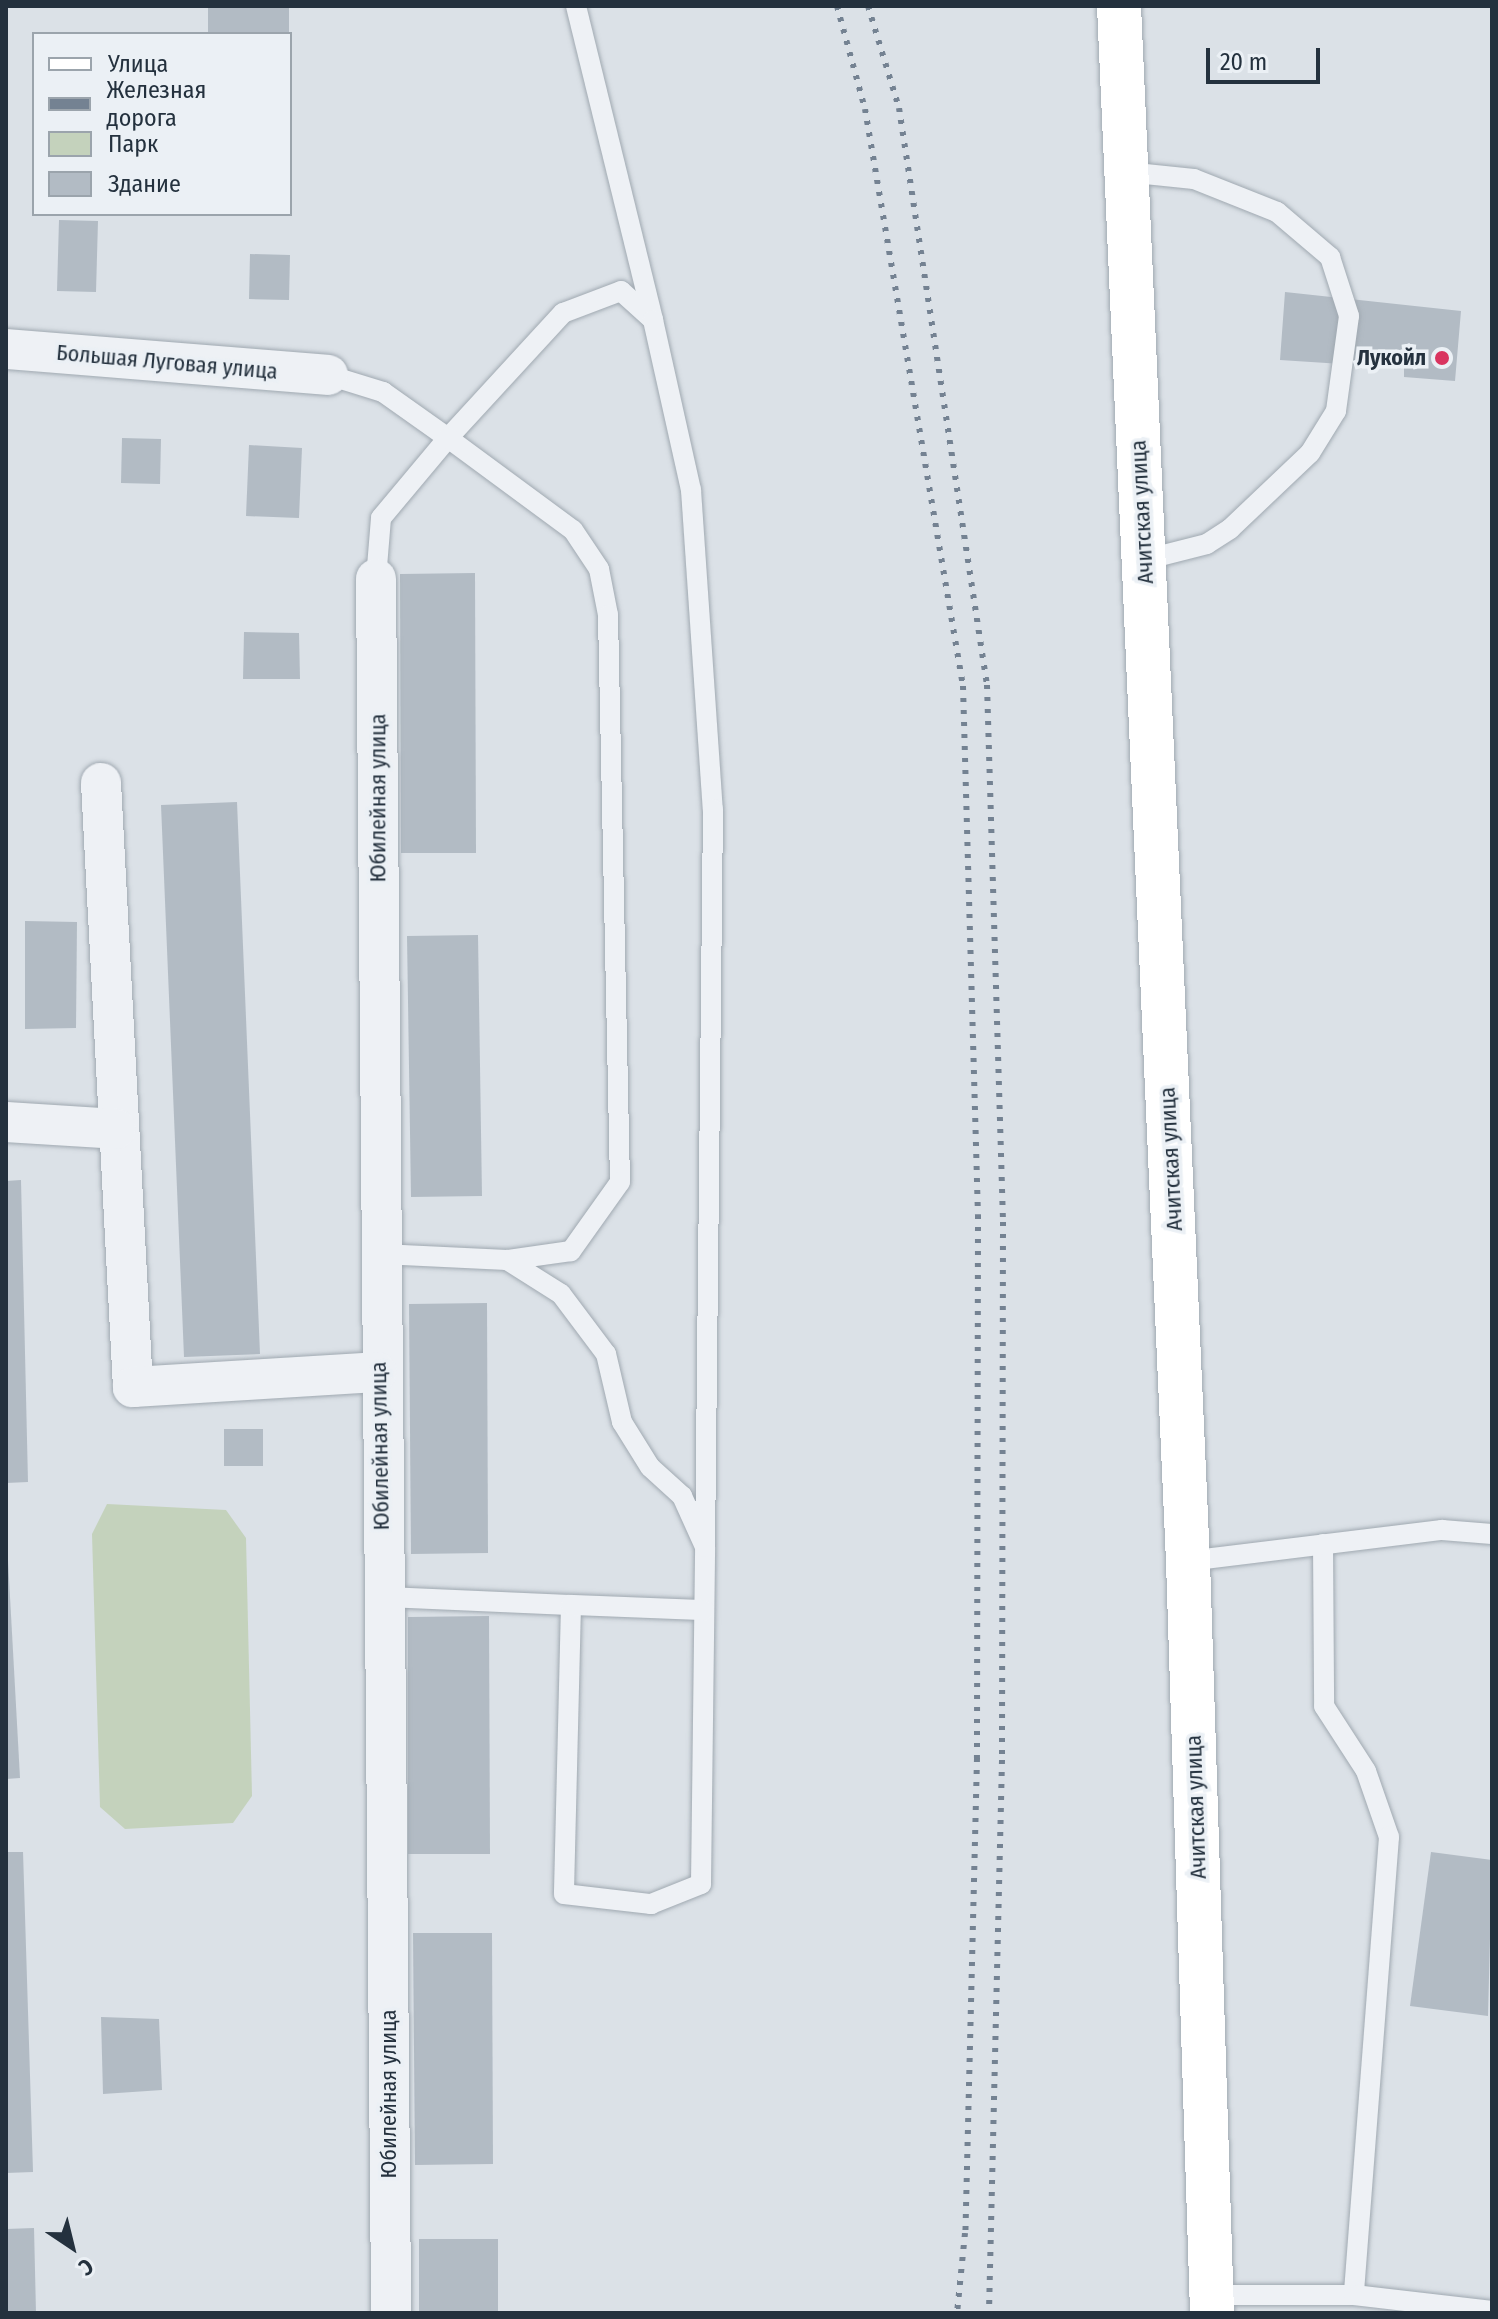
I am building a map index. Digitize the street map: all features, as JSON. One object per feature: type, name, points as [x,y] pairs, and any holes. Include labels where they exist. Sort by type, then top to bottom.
[{"type":"main road","name":"Ачитская улица","points":[[1119,6],[1188,1561],[1212,2304]]},
{"type":"street","name":"Большая Луговая улица","points":[[6,349],[328,375]]},
{"type":"street","name":"Юбилейная улица","points":[[376,579],[381,1254],[377,1372],[385,1597],[391,2313]]},
{"type":"street","points":[[101,783],[116,1129],[133,1387],[377,1372]]},
{"type":"street","points":[[6,1122],[116,1129]]},
{"type":"lane","points":[[571,1605],[564,1894],[610,1903],[651,1904],[701,1884],[713,809],[691,490],[576,6]]},
{"type":"lane","points":[[1126,172],[1194,179],[1277,212],[1330,257],[1349,316],[1336,411],[1310,453],[1230,529],[1207,544],[1144,560]]},
{"type":"lane","points":[[376,579],[381,518],[448,438],[563,313],[621,291],[653,320]]},
{"type":"lane","points":[[328,375],[383,392],[573,530],[599,569],[608,615],[620,1182],[571,1251],[507,1260],[381,1254]]},
{"type":"lane","points":[[507,1260],[561,1294],[606,1354],[622,1422],[650,1467],[682,1496],[705,1547]]},
{"type":"lane","points":[[1188,1561],[1442,1530],[1492,1534]]},
{"type":"lane","points":[[1323,1544],[1324,1706],[1366,1771],[1389,1837],[1354,2295]]},
{"type":"lane","points":[[385,1597],[704,1610]]},
{"type":"lane","points":[[1212,2304],[1354,2295],[1492,2311]]},
{"type":"green space","points":[[107,1504],[226,1510],[246,1538],[252,1796],[233,1823],[125,1829],[100,1807],[92,1534]]},
{"type":"building","points":[[208,6],[289,6],[289,32],[208,32]]},
{"type":"building","points":[[59,220],[98,221],[96,292],[57,291]]},
{"type":"building","points":[[250,254],[290,255],[289,300],[249,299]]},
{"type":"building","points":[[1285,292],[1461,311],[1455,381],[1404,377],[1404,368],[1280,360]]},
{"type":"building","points":[[122,438],[161,439],[160,484],[121,483]]},
{"type":"building","points":[[249,445],[302,448],[299,518],[246,516]]},
{"type":"building","points":[[475,573],[476,853],[401,853],[400,574]]},
{"type":"building","points":[[244,632],[299,633],[300,679],[243,679]]},
{"type":"building","points":[[237,802],[260,1354],[184,1357],[161,805]]},
{"type":"building","points":[[25,921],[77,922],[76,1028],[25,1029]]},
{"type":"building","points":[[478,935],[482,1196],[411,1197],[407,936]]},
{"type":"building","points":[[21,1180],[28,1482],[6,1483],[6,1181]]},
{"type":"building","points":[[487,1303],[488,1553],[411,1554],[409,1304]]},
{"type":"building","points":[[224,1429],[263,1429],[263,1466],[224,1466]]},
{"type":"building","points":[[6,1524],[20,1778],[6,1779]]},
{"type":"building","points":[[489,1616],[490,1854],[408,1854],[408,1617]]},
{"type":"building","points":[[6,1852],[23,1852],[33,2172],[6,2173]]},
{"type":"building","points":[[1431,1852],[1492,1860],[1488,2016],[1410,2006]]},
{"type":"building","points":[[413,1933],[492,1933],[493,2164],[415,2165]]},
{"type":"building","points":[[101,2017],[159,2019],[162,2090],[103,2094]]},
{"type":"building","points":[[34,2228],[36,2313],[6,2313],[6,2229]]},
{"type":"building","points":[[419,2239],[498,2239],[498,2313],[419,2313]]},
{"type":"railway","points":[[837,6],[865,109],[963,686],[978,1215],[977,1758],[965,2233],[957,2313]]},
{"type":"railway","points":[[868,6],[899,108],[987,685],[1003,1222],[1002,1760],[989,2313]]},
{"type":"place","name":"Лукойл","points":[[1442,358]]}]
